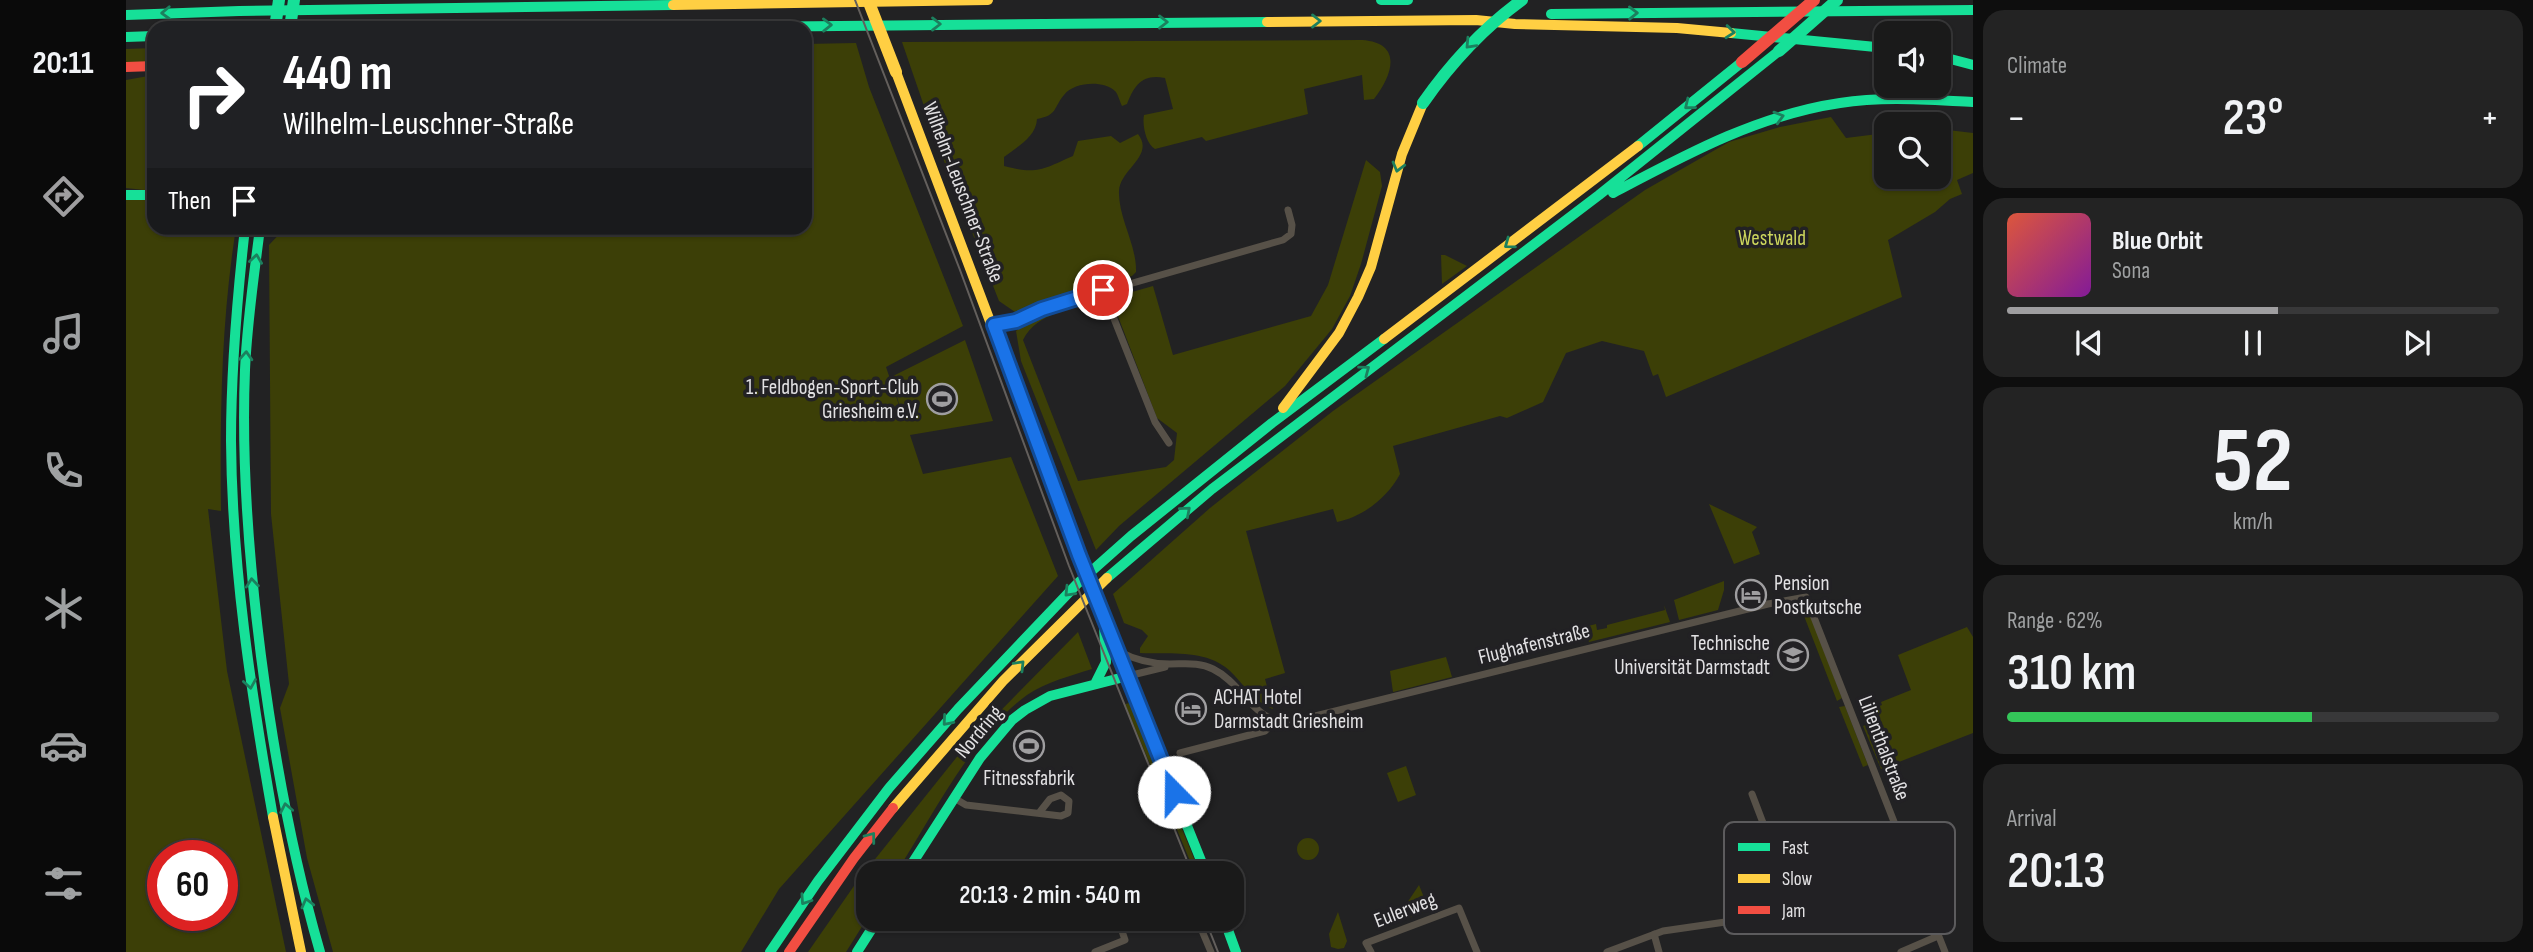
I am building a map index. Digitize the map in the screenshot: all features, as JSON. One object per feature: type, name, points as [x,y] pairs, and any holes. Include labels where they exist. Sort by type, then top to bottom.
[{"type":"main road","points":[[276,21],[279,0]]},
{"type":"main road","points":[[291,21],[294,0]]},
{"type":"main road","points":[[637,0],[675,4]]},
{"type":"main road","name":"Wilhelm-Leuschner-Straße","points":[[868,0],[994,325],[1079,555],[1201,861]]},
{"type":"main road","points":[[126,15],[988,0]]},
{"type":"main road","points":[[1381,0],[1408,0]]},
{"type":"main road","points":[[1272,423],[1339,333],[1358,297],[1371,267],[1402,154],[1423,103],[1451,64],[1476,36],[1494,19],[1522,0]]},
{"type":"main road","points":[[770,952],[818,881],[889,788],[958,709],[1069,592],[1131,536],[1272,423],[1599,178],[1814,0]]},
{"type":"main road","points":[[791,952],[815,911],[879,827],[969,718],[1085,599],[1212,489],[1335,393],[1584,207],[1728,94],[1837,0]]},
{"type":"main road","points":[[812,26],[1476,20],[1550,14],[1973,10]]},
{"type":"main road","points":[[1476,20],[1677,28],[1874,47]]},
{"type":"main road","points":[[126,37],[147,36]]},
{"type":"main road","points":[[1951,59],[1973,65]]},
{"type":"main road","points":[[126,73],[133,67]]},
{"type":"main road","points":[[1584,207],[1716,141],[1794,113],[1864,101],[1973,102]]},
{"type":"main road","points":[[126,195],[147,195]]},
{"type":"main road","points":[[245,235],[237,289],[231,378],[232,491],[246,657],[260,753],[301,952]]},
{"type":"main road","points":[[259,235],[248,320],[244,399],[251,572],[277,765],[300,875],[320,952]]},
{"type":"main road","points":[[1095,684],[1106,662],[1107,645],[1102,614]]},
{"type":"main road","name":"Nordring","points":[[914,861],[986,747],[1014,718],[1046,698],[1128,676]]},
{"type":"main road","points":[[285,878],[307,952]]},
{"type":"main road","points":[[857,952],[870,931]]},
{"type":"main road","points":[[1229,931],[1237,952]]},
{"type":"street","points":[[994,325],[1016,321],[1042,309],[1103,290],[1283,240],[1292,230],[1288,210]]},
{"type":"street","points":[[1103,290],[1151,411],[1168,443]]},
{"type":"street","name":"Flughafenstraße","points":[[1271,720],[1281,723],[1302,721],[1768,604],[1806,597]]},
{"type":"street","name":"Lilienthalstraße","points":[[1806,597],[1894,822]]},
{"type":"street","points":[[1118,651],[1144,661],[1203,665],[1220,672],[1255,709],[1271,720],[1265,731],[1180,753]]},
{"type":"street","points":[[1128,676],[1176,664]]},
{"type":"street","points":[[1752,794],[1763,822]]},
{"type":"street","points":[[954,798],[966,805],[1039,813]]},
{"type":"street","name":"Eulerweg","points":[[1371,952],[1366,943],[1459,908],[1477,952]]},
{"type":"street","points":[[1607,952],[1654,934],[1724,923]]},
{"type":"street","points":[[1095,952],[1125,940],[1122,931]]},
{"type":"street","points":[[1202,931],[1210,952]]},
{"type":"street","points":[[1654,934],[1659,952]]},
{"type":"street","points":[[1900,952],[1938,936]]},
{"type":"street","name":"Lilienthalstraße","points":[[1938,936],[1945,952]]},
{"type":"green space","points":[[902,42],[1375,42],[1389,54],[1386,80],[1374,99],[1364,100],[1362,75],[1304,89],[1308,114],[1206,141],[1202,137],[1155,149],[1149,143],[1144,129],[1144,115],[1173,109],[1165,78],[1150,77],[1140,82],[1127,104],[1122,106],[1110,87],[1089,84],[1074,87],[1052,113],[1037,119],[1033,131],[1025,141],[1004,157],[1004,166],[1025,170],[1040,169],[1073,156],[1078,141],[1111,136],[1120,143],[1138,134],[1142,142],[1140,156],[1125,176],[1119,191],[1121,211],[1134,252],[1136,272],[1132,276],[1015,312],[999,301],[935,138]]},
{"type":"green space","points":[[856,43],[869,87],[963,326],[886,367],[903,417],[891,377],[965,340],[993,421],[910,435],[923,474],[1011,457],[1058,576],[779,889],[741,952],[333,952],[307,858],[280,708],[289,684],[271,514],[269,245],[278,235],[812,235],[812,44]]},
{"type":"green space","points":[[147,48],[147,62],[126,64],[126,49]]},
{"type":"green space","points":[[147,76],[147,189],[144,190],[126,188],[126,80]]},
{"type":"green space","name":"Westwald","points":[[1831,117],[1846,138],[1874,134],[1874,189],[1951,189],[1951,130],[1973,133],[1973,173],[1957,180],[1962,194],[1888,240],[1902,297],[1666,397],[1658,374],[1653,376],[1644,351],[1602,341],[1566,353],[1543,402],[1507,418],[1500,416],[1393,446],[1400,474],[1382,498],[1365,511],[1337,522],[1333,509],[1246,531],[1285,673],[1265,679],[1273,709],[1254,697],[1220,663],[1186,654],[1140,653],[1140,648],[1148,636],[1142,630],[1124,623],[1113,594],[1210,508],[1333,411],[1645,190],[1729,142],[1780,127]]},
{"type":"green space","points":[[1366,160],[1380,172],[1382,186],[1350,296],[1332,329],[1285,386],[1119,526],[1096,550],[1021,361],[1016,331],[1045,314],[1070,304],[1102,301],[1047,317],[1037,323],[1023,340],[1078,481],[1166,467],[1174,460],[1177,433],[1157,418],[1111,298],[1153,286],[1173,355],[1311,316],[1328,285]]},
{"type":"green space","points":[[126,198],[147,199],[147,235],[235,235],[222,369],[221,511],[208,509],[227,671],[286,952],[126,952]]},
{"type":"green space","points":[[1441,255],[1467,266],[1442,284]]},
{"type":"green space","points":[[1709,504],[1757,527],[1752,532],[1760,554],[1734,564]]},
{"type":"green space","points":[[1724,581],[1718,610],[1679,620],[1674,600]]},
{"type":"green space","points":[[1799,603],[1811,617],[1842,698],[1837,701]]},
{"type":"green space","points":[[1664,605],[1670,622],[1589,642],[1584,627],[1596,624],[1597,630],[1607,628],[1607,625],[1665,610]]},
{"type":"green space","points":[[1967,627],[1973,637],[1973,733],[1881,769],[1863,726],[1871,723],[1867,711],[1911,690],[1898,655]]},
{"type":"green space","points":[[1078,632],[1092,669],[1042,686],[1008,711],[971,754],[903,861],[874,861],[964,748]]},
{"type":"green space","points":[[1446,657],[1452,677],[1393,692],[1390,671]]},
{"type":"green space","points":[[1130,703],[1195,861],[1190,861],[1125,704]]},
{"type":"green space","points":[[1845,706],[1868,765],[1863,767],[1839,707]]},
{"type":"green space","points":[[1406,766],[1416,795],[1398,802],[1387,773]]},
{"type":"green space","points":[[1304,838],[1312,838],[1319,845],[1319,853],[1312,860],[1304,860],[1297,853],[1297,845]]},
{"type":"green space","points":[[856,883],[856,931],[859,931],[846,952],[808,952]]},
{"type":"green space","points":[[1419,885],[1429,910],[1404,920],[1401,912]]},
{"type":"green space","points":[[1338,912],[1347,941],[1344,948],[1338,949],[1331,947],[1329,934]]},
{"type":"tram line","points":[[855,0],[960,270],[1069,566],[1187,861]]},
{"type":"tram line","points":[[1210,931],[1218,952]]},
{"type":"traffic: fast","points":[[276,21],[279,0]]},
{"type":"traffic: fast","points":[[291,21],[294,0]]},
{"type":"traffic: fast","points":[[1381,0],[1408,0]]},
{"type":"traffic: fast","points":[[1423,103],[1468,47],[1522,0]]},
{"type":"traffic: fast","points":[[1779,51],[1837,0]]},
{"type":"traffic: fast","points":[[126,15],[673,5]]},
{"type":"traffic: fast","points":[[1551,14],[1973,10]]},
{"type":"traffic: fast","points":[[812,26],[1267,22]]},
{"type":"traffic: fast","points":[[1731,33],[1874,47]]},
{"type":"traffic: fast","points":[[126,37],[147,36]]},
{"type":"traffic: fast","points":[[1107,578],[1212,489],[1599,195],[1779,51]]},
{"type":"traffic: fast","points":[[1951,59],[1973,65]]},
{"type":"traffic: fast","points":[[1638,146],[1742,62]]},
{"type":"traffic: fast","points":[[1613,193],[1723,138],[1810,109],[1873,100],[1973,102]]},
{"type":"traffic: fast","points":[[126,195],[147,195]]},
{"type":"traffic: fast","points":[[244,235],[233,361],[232,488],[244,629],[273,817]]},
{"type":"traffic: fast","points":[[259,235],[245,370],[245,478],[253,585],[278,768],[292,842],[320,952]]},
{"type":"traffic: fast","points":[[770,952],[818,881],[889,788],[958,709],[1077,584],[1131,536],[1272,423],[1384,339]]},
{"type":"traffic: fast","points":[[1002,353],[1079,555]]},
{"type":"traffic: fast","points":[[1079,555],[1102,614]]},
{"type":"traffic: fast","points":[[1102,614],[1201,861]]},
{"type":"traffic: fast","points":[[1095,684],[1106,662],[1104,627]]},
{"type":"traffic: fast","points":[[914,861],[980,758],[1012,720],[1050,696],[1128,676]]},
{"type":"traffic: fast","points":[[857,952],[870,931]]},
{"type":"traffic: fast","points":[[1228,931],[1236,952]]},
{"type":"traffic: slow","points":[[868,0],[896,72]]},
{"type":"traffic: slow","points":[[673,5],[988,0]]},
{"type":"traffic: slow","points":[[1267,22],[1476,20],[1515,24],[1677,28],[1731,33]]},
{"type":"traffic: slow","points":[[896,72],[1002,353]]},
{"type":"traffic: slow","points":[[1283,408],[1339,333],[1358,297],[1371,267],[1402,154],[1423,103]]},
{"type":"traffic: slow","points":[[1384,339],[1638,146]]},
{"type":"traffic: slow","points":[[893,808],[1003,681],[1107,578]]},
{"type":"traffic: slow","points":[[273,817],[301,952]]},
{"type":"traffic: jam","points":[[1742,62],[1814,0]]},
{"type":"traffic: jam","points":[[126,67],[147,66]]},
{"type":"traffic: jam","points":[[789,952],[854,858],[893,808]]},
{"type":"place","name":"1. Feldbogen-Sport-Club Griesheim e.V.","points":[[942,399]]},
{"type":"place","name":"Pension Postkutsche","points":[[1751,595]]},
{"type":"place","name":"Technische Universität Darmstadt","points":[[1793,655]]},
{"type":"place","name":"ACHAT Hotel Darmstadt Griesheim","points":[[1191,709]]},
{"type":"place","name":"Fitnessfabrik","points":[[1029,746]]},
{"type":"route","points":[[1103,290],[1042,309],[1016,321],[994,325],[1079,555],[1174,792]]}]
